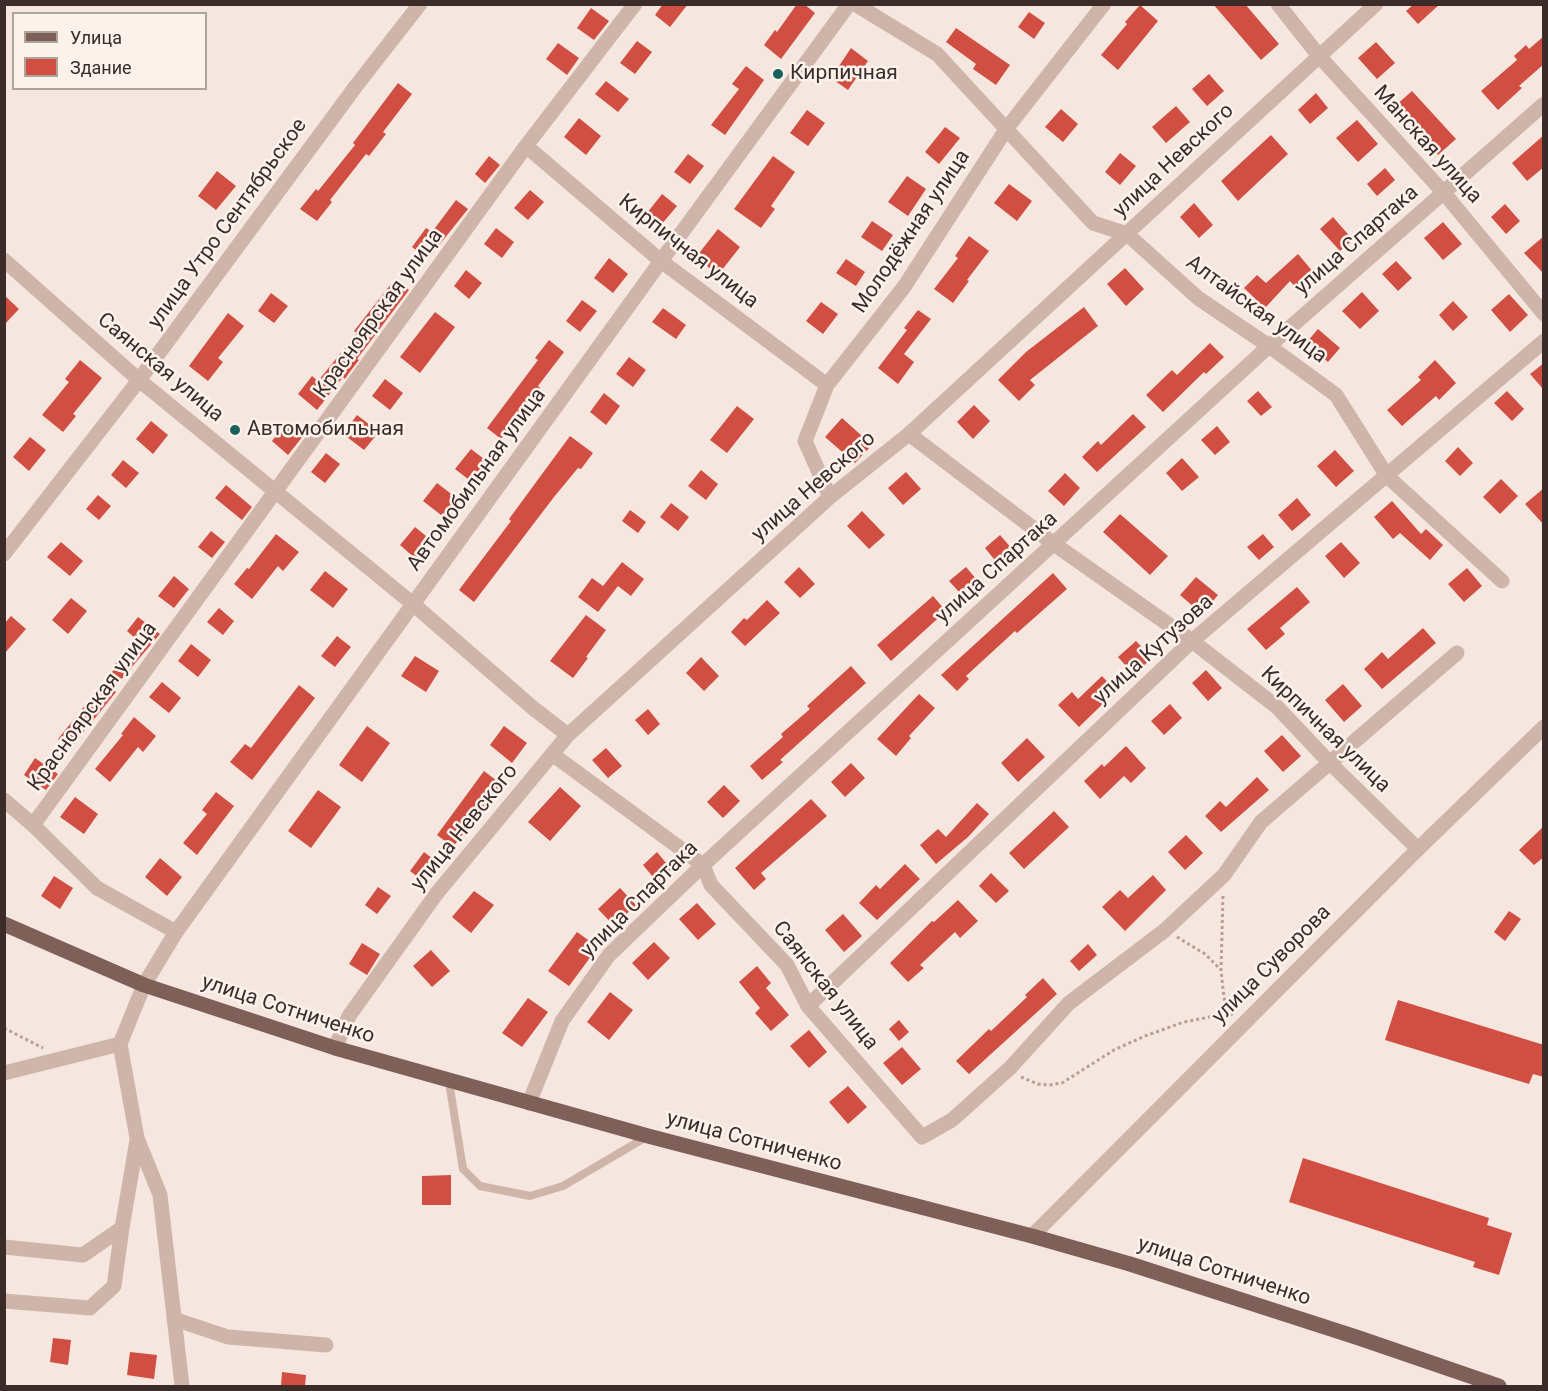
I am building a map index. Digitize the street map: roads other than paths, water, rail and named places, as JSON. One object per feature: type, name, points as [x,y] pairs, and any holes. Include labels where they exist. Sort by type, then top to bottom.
[{"type":"main road","name":"улица Сотниченко","points":[[4,924],[144,985],[336,1048],[449,1082],[1141,1267],[1499,1386]]},
{"type":"street","name":"улица Утро Сентябрьское","points":[[4,554],[139,380],[356,86],[420,4]]},
{"type":"street","name":"Красноярская улица","points":[[33,825],[526,147],[635,4]]},
{"type":"street","name":"Автомобильная улица","points":[[120,1044],[144,985],[176,932],[849,4]]},
{"type":"street","name":"Алтайская улица","points":[[855,4],[937,54],[1093,223],[1127,234],[1198,298],[1336,395],[1387,476],[1502,581]]},
{"type":"street","name":"Молодёжная улица","points":[[830,497],[805,441],[827,385],[904,287],[1007,128],[1104,4]]},
{"type":"street","name":"Манская улица","points":[[1278,4],[1319,56],[1444,193],[1544,314]]},
{"type":"street","name":"улица Невского","points":[[336,1048],[349,1016],[437,893],[568,735],[830,497],[909,434],[1376,4]]},
{"type":"street","name":"улица Спартака","points":[[529,1103],[562,1021],[609,955],[703,865],[1269,346],[1544,104]]},
{"type":"street","name":"Кирпичная улица","points":[[526,147],[661,261],[827,385]]},
{"type":"street","name":"Саянская улица","points":[[5,262],[139,380],[413,604],[533,708],[568,735]]},
{"type":"street","name":"улица Кутузова","points":[[808,1006],[1192,641],[1544,341]]},
{"type":"street","name":"Кирпичная улица","points":[[909,434],[1054,544],[1192,641],[1277,707],[1330,763],[1418,849]]},
{"type":"street","points":[[1330,763],[1457,653]]},
{"type":"street","name":"улица Суворова","points":[[1032,1236],[1418,849],[1544,727]]},
{"type":"street","name":"Саянская улица","points":[[552,754],[703,865],[711,885],[787,965],[808,1006],[922,1137],[952,1120],[1010,1068],[1069,1003],[1164,931],[1224,875],[1261,822],[1330,763]]},
{"type":"street","points":[[4,800],[97,888],[176,932]]},
{"type":"street","points":[[4,1073],[120,1044],[137,1138],[160,1195],[182,1386]]},
{"type":"street","points":[[4,1300],[90,1308],[114,1286],[137,1138]]},
{"type":"street","points":[[4,1247],[83,1255],[122,1228]]},
{"type":"street","points":[[174,1319],[228,1337],[326,1345]]},
{"type":"lane","points":[[449,1082],[463,1168],[480,1186],[530,1196],[563,1186],[648,1136]]},
{"type":"place","name":"Кирпичная","points":[[778,74]]},
{"type":"place","name":"Автомобильная","points":[[235,430]]}]
